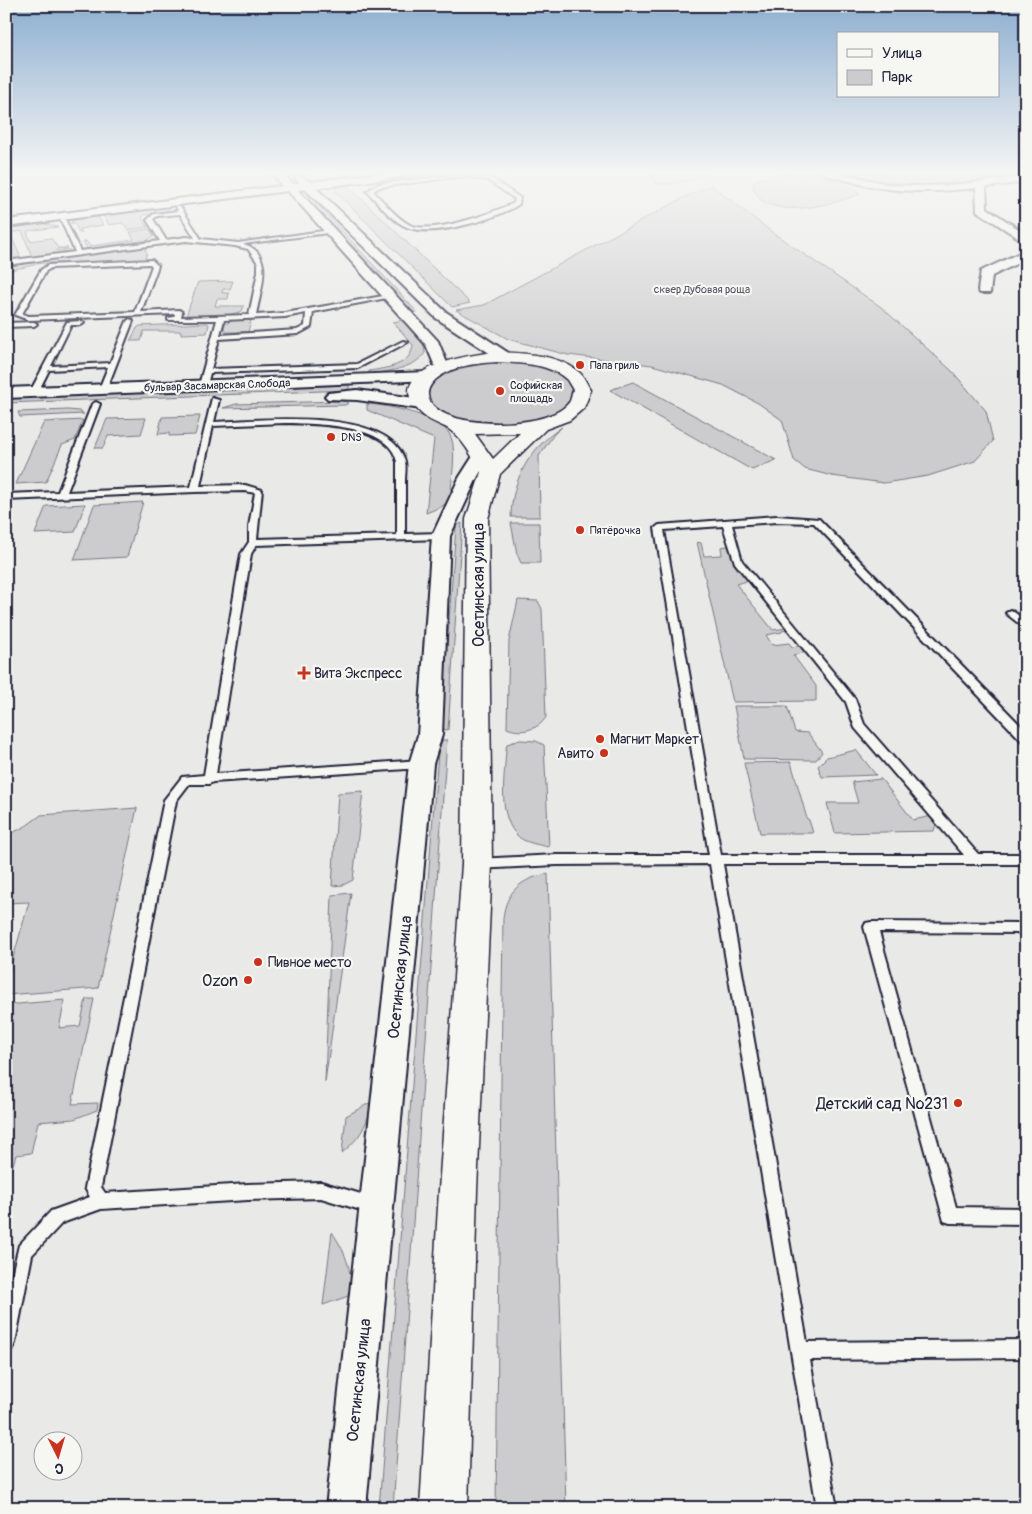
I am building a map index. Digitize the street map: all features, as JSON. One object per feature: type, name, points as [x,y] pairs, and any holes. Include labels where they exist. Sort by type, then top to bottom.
[{"type":"street","points":[[338,242],[433,344],[435,372]]},
{"type":"street","points":[[365,242],[441,315],[504,357]]},
{"type":"street","points":[[985,290],[986,274],[1026,254]]},
{"type":"street","points":[[435,372],[441,315]]},
{"type":"street","points":[[504,357],[533,360],[557,367],[574,378],[582,390],[578,404],[563,416],[539,425],[495,430],[452,423],[433,415],[422,404],[418,395],[420,386],[435,372],[460,362],[504,357]]},
{"type":"street","name":"бульвар Засамарская Слобода","points":[[6,393],[103,389],[205,378],[435,372]]},
{"type":"street","name":"бульвар Засамарская Слобода","points":[[6,407],[357,395],[422,404]]},
{"type":"street","points":[[452,423],[472,440],[486,464]]},
{"type":"street","name":"Осетинская улица","points":[[346,1508],[421,764],[430,735],[441,536],[468,478],[539,425]]},
{"type":"street","name":"Осетинская улица","points":[[444,1508],[458,1180],[477,864],[477,524],[486,464]]},
{"type":"lane","points":[[72,242],[78,254]]},
{"type":"lane","points":[[136,314],[155,266],[157,250],[155,242]]},
{"type":"lane","points":[[177,319],[179,312],[29,318],[18,315],[44,270],[50,266],[157,250],[188,242]]},
{"type":"lane","points":[[218,242],[250,248],[261,263],[252,317]]},
{"type":"lane","points":[[235,244],[252,242]]},
{"type":"lane","points":[[6,263],[78,254],[157,250]]},
{"type":"lane","points":[[6,325],[285,315],[389,297]]},
{"type":"lane","points":[[216,337],[298,332],[308,327],[310,311]]},
{"type":"lane","points":[[221,318],[205,378],[358,366],[405,342]]},
{"type":"lane","points":[[103,389],[130,321]]},
{"type":"lane","points":[[34,392],[69,323]]},
{"type":"lane","points":[[46,368],[112,365]]},
{"type":"lane","points":[[195,489],[215,400]]},
{"type":"lane","points":[[62,494],[96,404]]},
{"type":"lane","points":[[210,424],[325,422],[355,427],[379,435],[392,443],[401,458],[401,537]]},
{"type":"lane","points":[[6,497],[195,489],[246,488],[259,492],[252,542],[246,554],[210,780]]},
{"type":"lane","points":[[827,1508],[659,528],[777,519],[816,520],[1026,738]]},
{"type":"lane","points":[[727,523],[738,561],[851,701],[859,725],[974,859]]},
{"type":"lane","points":[[252,542],[441,536]]},
{"type":"lane","points":[[1011,613],[1026,626]]},
{"type":"lane","points":[[101,1202],[94,1188],[170,800],[186,780],[210,780],[421,764]]},
{"type":"lane","points":[[477,864],[556,860],[1026,859]]},
{"type":"lane","points":[[1026,928],[871,927],[950,1215],[1026,1216]]},
{"type":"lane","points":[[6,1342],[24,1250],[57,1217],[101,1202],[248,1192],[321,1190],[375,1206]]},
{"type":"lane","points":[[800,1351],[1026,1349]]},
{"type":"green space","points":[[6,242],[14,242],[21,258],[6,260]]},
{"type":"green space","points":[[26,242],[54,242],[58,248],[68,248],[57,249],[57,251],[68,249],[70,251],[32,257]]},
{"type":"green space","points":[[83,242],[87,242],[90,246],[137,242],[88,249]]},
{"type":"green space","points":[[347,242],[352,242],[417,312],[412,312]]},
{"type":"green space","points":[[386,242],[406,242],[470,303],[452,307]]},
{"type":"green space","name":"сквер Дубовая роща","points":[[602,242],[786,242],[881,307],[952,371],[986,411],[993,441],[975,461],[928,476],[884,483],[832,476],[805,469],[794,460],[782,420],[758,403],[723,385],[652,365],[568,355],[508,339],[456,310],[484,305]]},
{"type":"green space","points":[[145,249],[147,253],[144,261],[43,263],[6,271],[6,266]]},
{"type":"green space","points":[[233,281],[230,289],[223,289],[222,293],[229,293],[228,299],[217,299],[215,306],[244,306],[242,311],[228,315],[186,316],[198,282]]},
{"type":"green space","points":[[233,320],[251,320],[248,332],[225,332],[224,325]]},
{"type":"green space","points":[[404,320],[423,341],[425,353],[414,363],[407,366],[369,375],[369,371],[397,365],[408,358],[413,345],[393,322]]},
{"type":"green space","points":[[209,324],[207,333],[181,334],[181,331],[144,331],[141,341],[130,341],[140,326]]},
{"type":"green space","name":"Софийская площадь","points":[[497,361],[527,363],[556,372],[564,377],[571,387],[571,399],[561,410],[547,418],[528,423],[508,425],[467,422],[450,417],[432,405],[428,394],[429,385],[435,378],[455,368]]},
{"type":"green space","points":[[633,382],[776,460],[752,470],[610,390]]},
{"type":"green space","points":[[349,385],[349,390],[6,403],[6,397]]},
{"type":"green space","points":[[343,401],[349,403],[345,405],[223,408],[236,404]]},
{"type":"green space","points":[[367,404],[414,413],[437,423],[446,430],[451,437],[454,451],[450,500],[441,507],[426,513],[434,439],[367,410]]},
{"type":"green space","points":[[79,411],[84,414],[20,417],[18,412]]},
{"type":"green space","points":[[200,416],[195,435],[169,436],[169,433],[158,434],[162,417]]},
{"type":"green space","points":[[146,418],[141,434],[108,436],[103,448],[95,448],[107,419]]},
{"type":"green space","points":[[83,420],[75,440],[62,445],[46,482],[16,484],[44,422]]},
{"type":"green space","points":[[562,427],[554,434],[539,456],[540,517],[511,517],[515,489],[525,465],[541,444]]},
{"type":"green space","points":[[143,502],[127,557],[74,560],[94,505]]},
{"type":"green space","points":[[85,504],[75,532],[35,534],[46,506]]},
{"type":"green space","points":[[462,523],[448,730],[441,729],[456,526]]},
{"type":"green space","points":[[511,523],[539,523],[540,563],[521,563],[517,554]]},
{"type":"green space","points":[[697,542],[701,543],[704,556],[722,555],[721,547],[728,546],[732,557],[750,580],[736,584],[773,630],[789,629],[766,635],[772,645],[789,643],[792,647],[800,646],[808,652],[793,655],[816,686],[816,701],[733,702]]},
{"type":"green space","points":[[518,600],[538,601],[542,609],[546,717],[539,725],[523,731],[507,728],[509,641]]},
{"type":"green space","points":[[734,706],[787,706],[795,732],[808,733],[822,752],[816,760],[744,759]]},
{"type":"green space","points":[[439,740],[447,740],[393,1508],[379,1508]]},
{"type":"green space","points":[[520,740],[536,741],[544,745],[549,847],[530,843],[520,838],[512,830],[505,808],[504,784],[507,744]]},
{"type":"green space","points":[[856,750],[876,775],[822,777],[818,766],[827,757]]},
{"type":"green space","points":[[791,762],[807,819],[813,833],[760,833],[744,763]]},
{"type":"green space","points":[[881,779],[913,820],[932,816],[936,824],[934,831],[835,833],[827,803],[858,803],[852,782]]},
{"type":"green space","points":[[363,791],[353,880],[343,885],[332,886],[338,793]]},
{"type":"green space","points":[[137,808],[98,988],[6,995],[6,983],[29,902],[6,903],[6,836],[26,826],[41,815]]},
{"type":"green space","points":[[548,874],[566,1508],[496,1508],[503,918],[508,900],[517,887],[530,879]]},
{"type":"green space","points":[[351,893],[325,1082],[332,895]]},
{"type":"green space","points":[[86,999],[94,999],[72,1104],[98,1103],[97,1110],[74,1119],[38,1122],[31,1153],[16,1155],[6,1188],[6,1005],[65,1000],[59,1028],[80,1026]]},
{"type":"green space","points":[[373,1101],[362,1130],[342,1153],[346,1116]]},
{"type":"green space","points":[[332,1232],[345,1255],[354,1294],[323,1305]]},
{"type":"place","name":"Папа гриль","points":[[580,365]]},
{"type":"place","name":"Софийская площадь","points":[[500,391]]},
{"type":"place","name":"DNS","points":[[331,437]]},
{"type":"place","name":"Пятёрочка","points":[[580,530]]},
{"type":"place","name":"Вита Экспресс","points":[[304,673]]},
{"type":"place","name":"Магнит Маркет","points":[[600,739]]},
{"type":"place","name":"Авито","points":[[604,753]]},
{"type":"place","name":"Пивное место","points":[[258,962]]},
{"type":"place","name":"Ozon","points":[[248,980]]},
{"type":"place","name":"Детский сад №231","points":[[958,1103]]}]
